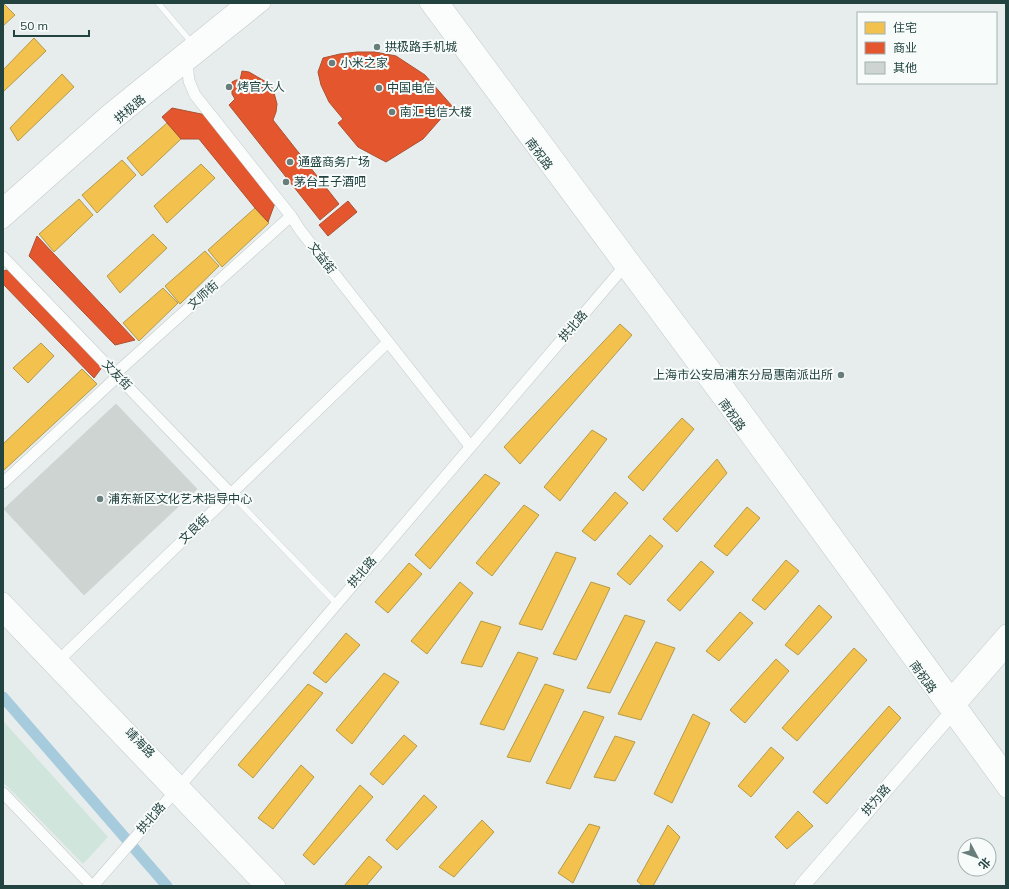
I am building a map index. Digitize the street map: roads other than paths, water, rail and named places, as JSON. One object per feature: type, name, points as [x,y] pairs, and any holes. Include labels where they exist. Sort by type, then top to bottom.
[{"type":"main road","name":"拱极路","points":[[3,205],[108,112],[243,3]]},
{"type":"main road","name":"拱极路","points":[[3,221],[116,121],[263,3]]},
{"type":"main road","name":"南祝路","points":[[427,3],[627,264],[739,403],[953,705],[1006,790]]},
{"type":"main road","name":"南祝路","points":[[442,3],[627,264]]},
{"type":"main road","name":"靖海路","points":[[3,600],[56,663],[177,789],[278,886]]},
{"type":"main road","name":"靖海路","points":[[3,615],[56,663]]},
{"type":"main road","name":"拱为路","points":[[802,886],[953,705],[1006,632]]},
{"type":"main road","name":"拱为路","points":[[953,705],[1006,650]]},
{"type":"main road","name":"南祝路","points":[[953,705],[1006,770]]},
{"type":"main road","name":"靖海路","points":[[177,789],[262,886]]},
{"type":"street","name":"文益街","points":[[187,63],[189,81],[195,95],[470,446]]},
{"type":"street","name":"文师街","points":[[3,483],[117,375],[291,216]]},
{"type":"street","name":"文友街","points":[[3,257],[231,494]]},
{"type":"street","name":"拱北路","points":[[93,886],[277,674],[470,446],[627,264]]},
{"type":"street","name":"文良街","points":[[56,663],[388,342]]},
{"type":"street","points":[[3,793],[93,886]]},
{"type":"lane","points":[[158,3],[192,44]]},
{"type":"lane","points":[[231,494],[336,603]]},
{"type":"waterway","points":[[3,697],[167,886]]},
{"type":"place","name":"拱极路手机城","points":[[377,47]]},
{"type":"place","name":"小米之家","points":[[332,63]]},
{"type":"place","name":"烤官大人","points":[[229,87]]},
{"type":"place","name":"中国电信","points":[[379,88]]},
{"type":"place","name":"南汇电信大楼","points":[[392,112]]},
{"type":"place","name":"通盛商务广场","points":[[290,162]]},
{"type":"place","name":"茅台王子酒吧","points":[[286,182]]},
{"type":"place","name":"上海市公安局浦东分局惠南派出所","points":[[841,375]]},
{"type":"place","name":"浦东新区文化艺术指导中心","points":[[100,499]]}]
